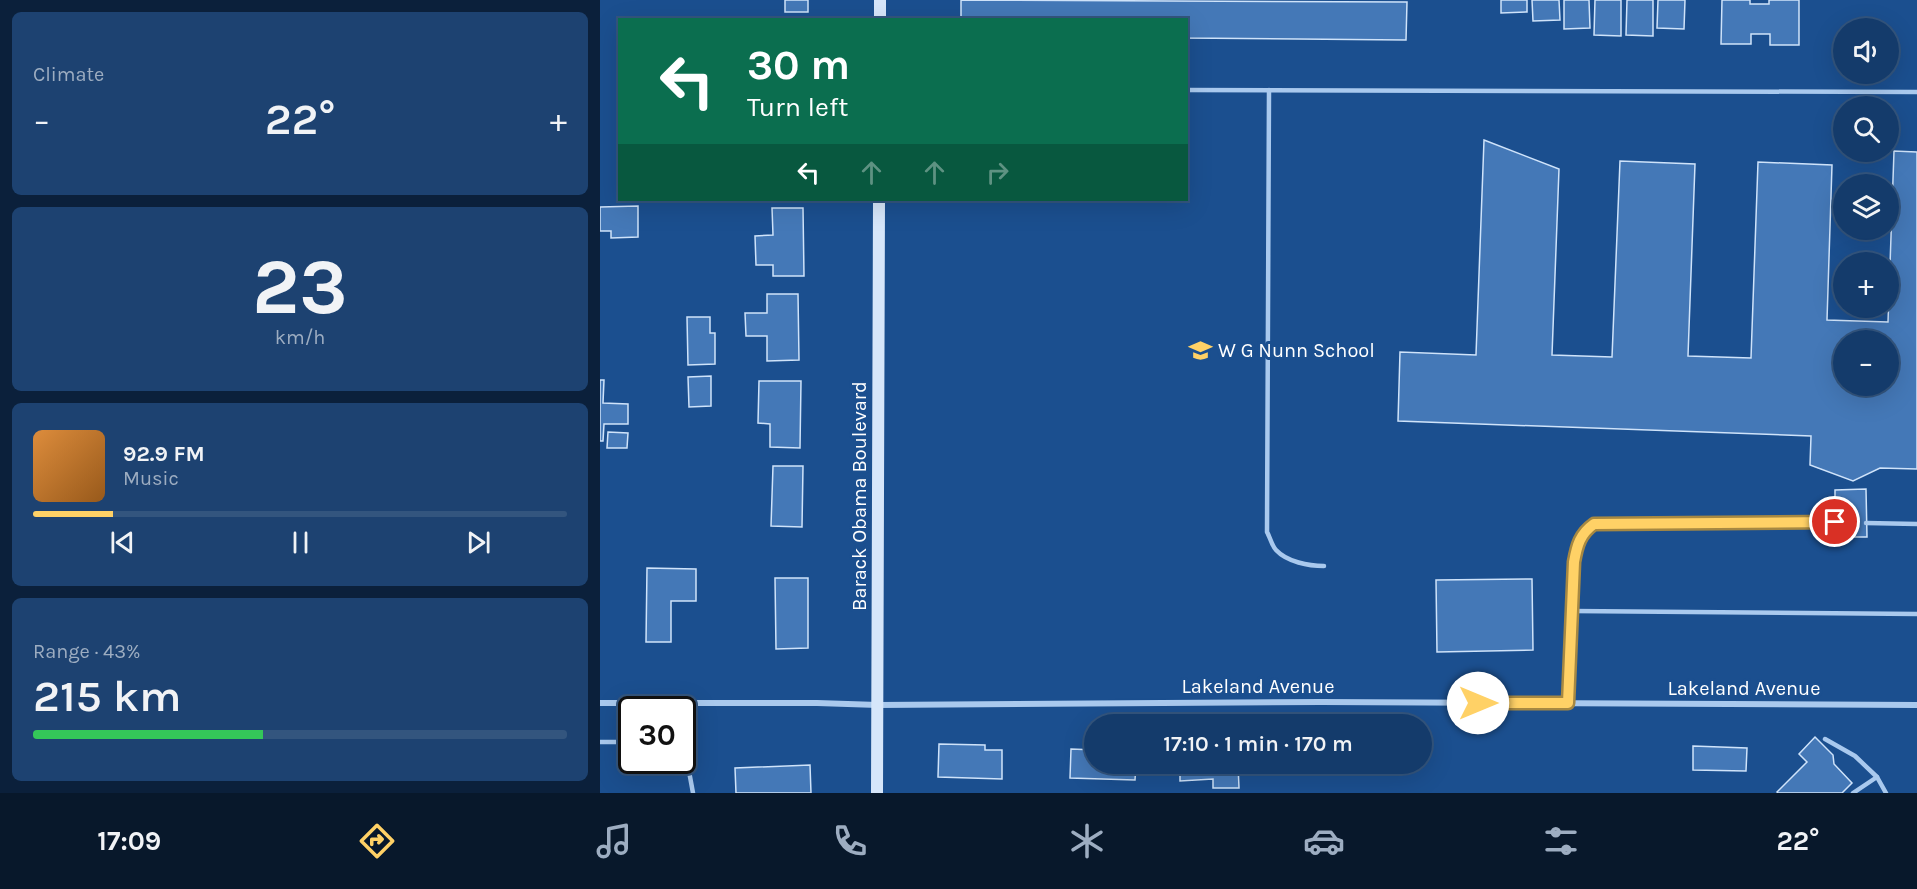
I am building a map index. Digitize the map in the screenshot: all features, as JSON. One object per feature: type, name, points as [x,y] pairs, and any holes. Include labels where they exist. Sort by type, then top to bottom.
[{"type":"main road","points":[[880,0],[880,18]]},
{"type":"main road","name":"Barack Obama Boulevard","points":[[877,793],[879,201]]},
{"type":"street","name":"Lakeland Avenue","points":[[600,703],[878,705],[1309,702],[1917,705]]},
{"type":"lane","points":[[1188,90],[1917,92]]},
{"type":"lane","points":[[1269,90],[1267,532],[1276,550],[1293,560],[1312,566],[1324,566]]},
{"type":"lane","points":[[1568,703],[1574,562],[1578,543],[1584,532],[1594,524],[1835,522]]},
{"type":"lane","points":[[1866,523],[1917,524]]},
{"type":"lane","points":[[1572,611],[1917,614]]},
{"type":"lane","points":[[1825,739],[1855,756],[1877,777],[1886,793]]},
{"type":"lane","points":[[600,742],[618,742]]},
{"type":"lane","points":[[690,774],[693,793]]},
{"type":"lane","points":[[1853,793],[1877,777]]},
{"type":"building","points":[[785,0],[808,0],[808,12],[785,12]]},
{"type":"building","points":[[961,0],[1407,2],[1406,40],[1188,38],[1188,18],[961,18]]},
{"type":"building","points":[[1501,0],[1527,0],[1527,12],[1501,13]]},
{"type":"building","points":[[1532,0],[1559,0],[1560,20],[1533,21]]},
{"type":"building","points":[[1564,0],[1589,0],[1590,28],[1564,29]]},
{"type":"building","points":[[1595,0],[1621,0],[1621,36],[1594,35]]},
{"type":"building","points":[[1627,0],[1653,0],[1653,36],[1626,35]]},
{"type":"building","points":[[1658,0],[1685,0],[1684,29],[1657,28]]},
{"type":"building","points":[[1722,0],[1750,0],[1750,4],[1769,4],[1769,0],[1799,0],[1799,45],[1770,45],[1770,34],[1751,34],[1751,44],[1721,44]]},
{"type":"building","points":[[1484,140],[1559,169],[1552,355],[1612,357],[1620,161],[1695,164],[1688,356],[1751,358],[1758,162],[1832,165],[1827,320],[1888,322],[1888,318],[1899,318],[1899,252],[1890,252],[1891,240],[1899,240],[1899,174],[1893,174],[1894,162],[1899,162],[1899,151],[1917,152],[1917,469],[1880,468],[1853,481],[1810,465],[1811,436],[1398,421],[1400,352],[1476,355]]},
{"type":"building","points":[[638,206],[638,237],[611,238],[611,231],[600,231],[600,207]]},
{"type":"building","points":[[772,208],[803,208],[804,276],[773,276],[773,265],[756,265],[755,236],[773,235]]},
{"type":"building","points":[[767,294],[798,294],[799,360],[767,361],[767,336],[746,336],[745,313],[767,313]]},
{"type":"building","points":[[687,317],[710,317],[710,333],[715,333],[715,364],[688,365]]},
{"type":"building","points":[[711,376],[711,406],[689,407],[688,377]]},
{"type":"building","points":[[600,380],[604,380],[603,403],[628,404],[628,424],[604,424],[603,441],[600,441]]},
{"type":"building","points":[[759,381],[801,381],[800,448],[770,447],[770,424],[758,423]]},
{"type":"building","points":[[608,432],[628,433],[627,448],[607,448]]},
{"type":"building","points":[[773,466],[803,466],[802,527],[771,526]]},
{"type":"building","points":[[1866,489],[1867,537],[1835,537],[1835,490]]},
{"type":"building","points":[[647,568],[696,569],[696,601],[671,601],[671,642],[646,642]]},
{"type":"building","points":[[775,578],[808,578],[808,648],[776,649]]},
{"type":"building","points":[[1532,579],[1533,650],[1437,652],[1436,580]]},
{"type":"building","points":[[1815,737],[1833,755],[1834,764],[1852,783],[1842,793],[1778,793],[1807,762],[1799,754]]},
{"type":"building","points":[[939,744],[985,745],[985,750],[1002,750],[1002,779],[938,777]]},
{"type":"building","points":[[1693,746],[1747,748],[1746,771],[1693,770]]},
{"type":"building","points":[[1071,749],[1084,750],[1084,774],[1135,774],[1135,780],[1070,778]]},
{"type":"building","points":[[810,765],[811,793],[736,793],[735,768]]},
{"type":"building","points":[[1180,774],[1238,774],[1239,788],[1213,788],[1213,779],[1180,781]]},
{"type":"place","name":"W G Nunn School","points":[[1200,350]]},
{"type":"route","points":[[1478,703],[1568,703],[1574,562],[1578,543],[1584,532],[1594,524],[1835,522]]}]
